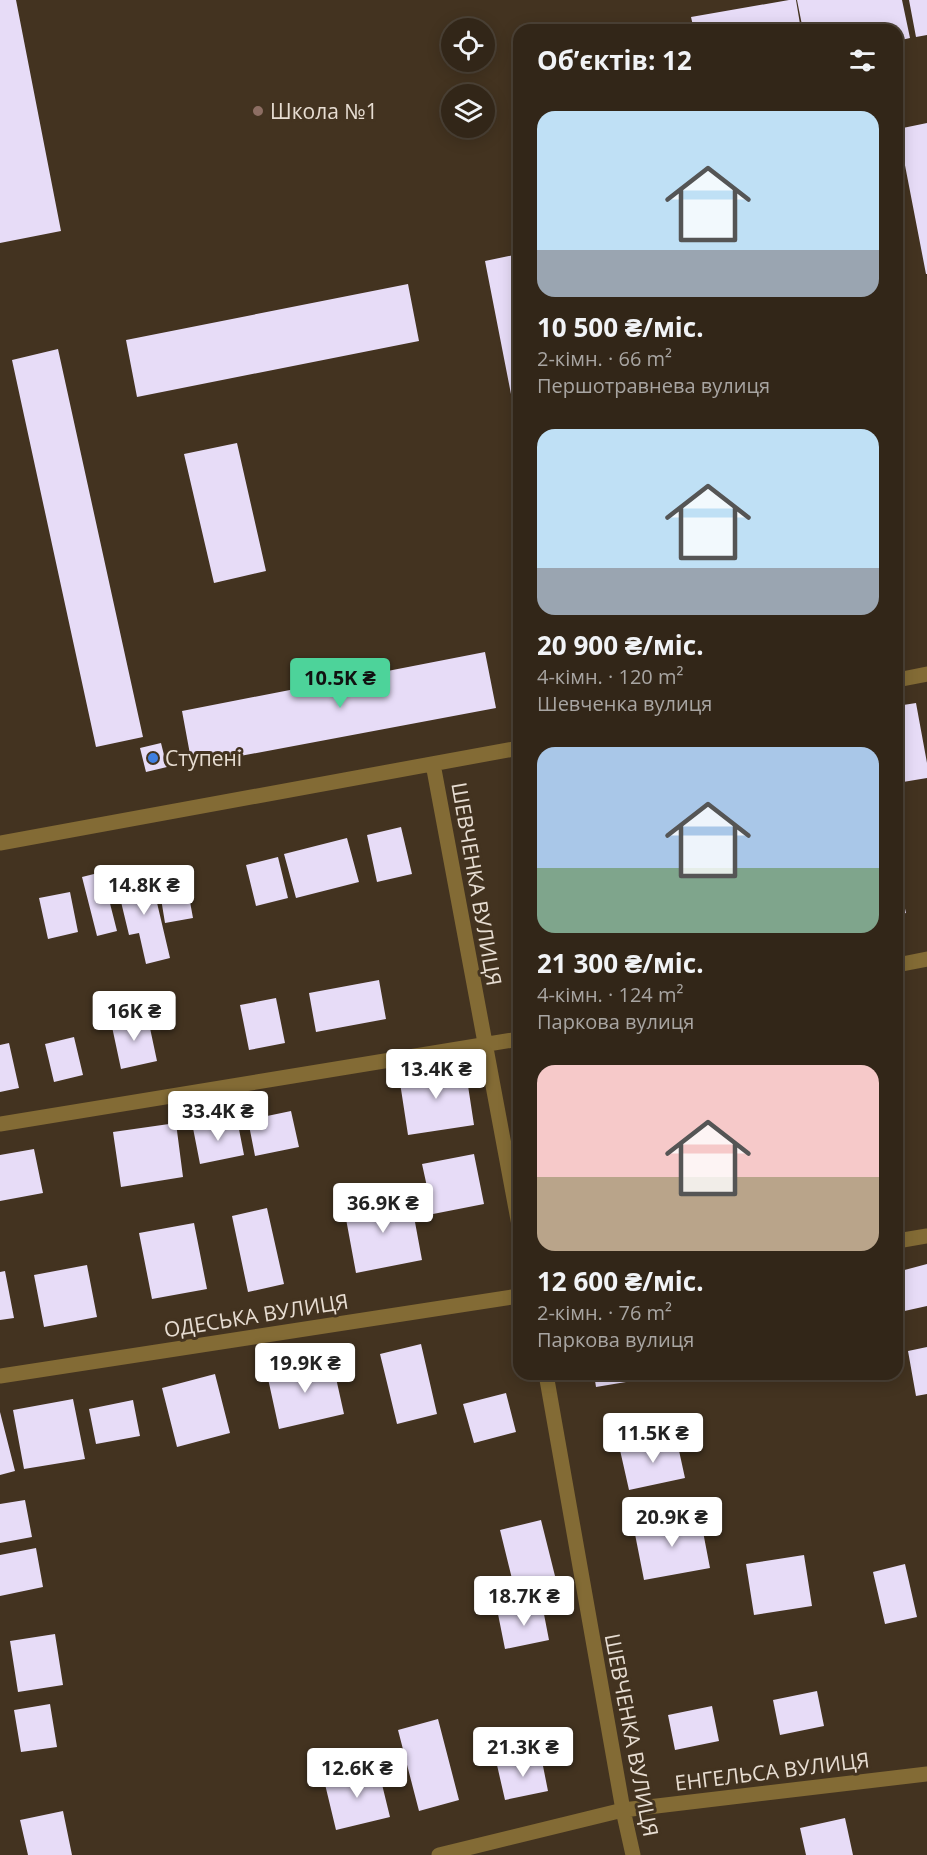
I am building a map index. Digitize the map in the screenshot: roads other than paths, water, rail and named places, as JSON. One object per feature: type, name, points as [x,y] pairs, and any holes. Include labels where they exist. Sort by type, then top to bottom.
[{"type":"street","points":[[903,679],[927,674]]},
{"type":"street","points":[[0,843],[513,749]]},
{"type":"street","name":"ШЕВЧЕНКА ВУЛИЦЯ","points":[[433,764],[513,1193]]},
{"type":"street","points":[[903,964],[927,959]]},
{"type":"street","points":[[0,1124],[513,1040]]},
{"type":"street","points":[[903,1240],[927,1236]]},
{"type":"street","name":"ОДЕСЬКА ВУЛИЦЯ","points":[[0,1376],[513,1297]]},
{"type":"street","name":"ШЕВЧЕНКА ВУЛИЦЯ","points":[[547,1380],[623,1810],[633,1855]]},
{"type":"street","name":"ЕНГЕЛЬСА ВУЛИЦЯ","points":[[439,1855],[623,1810],[927,1774]]},
{"type":"place","name":"Школа №1","points":[[258,111]]},
{"type":"place","name":"Ступені","points":[[153,758]]}]
